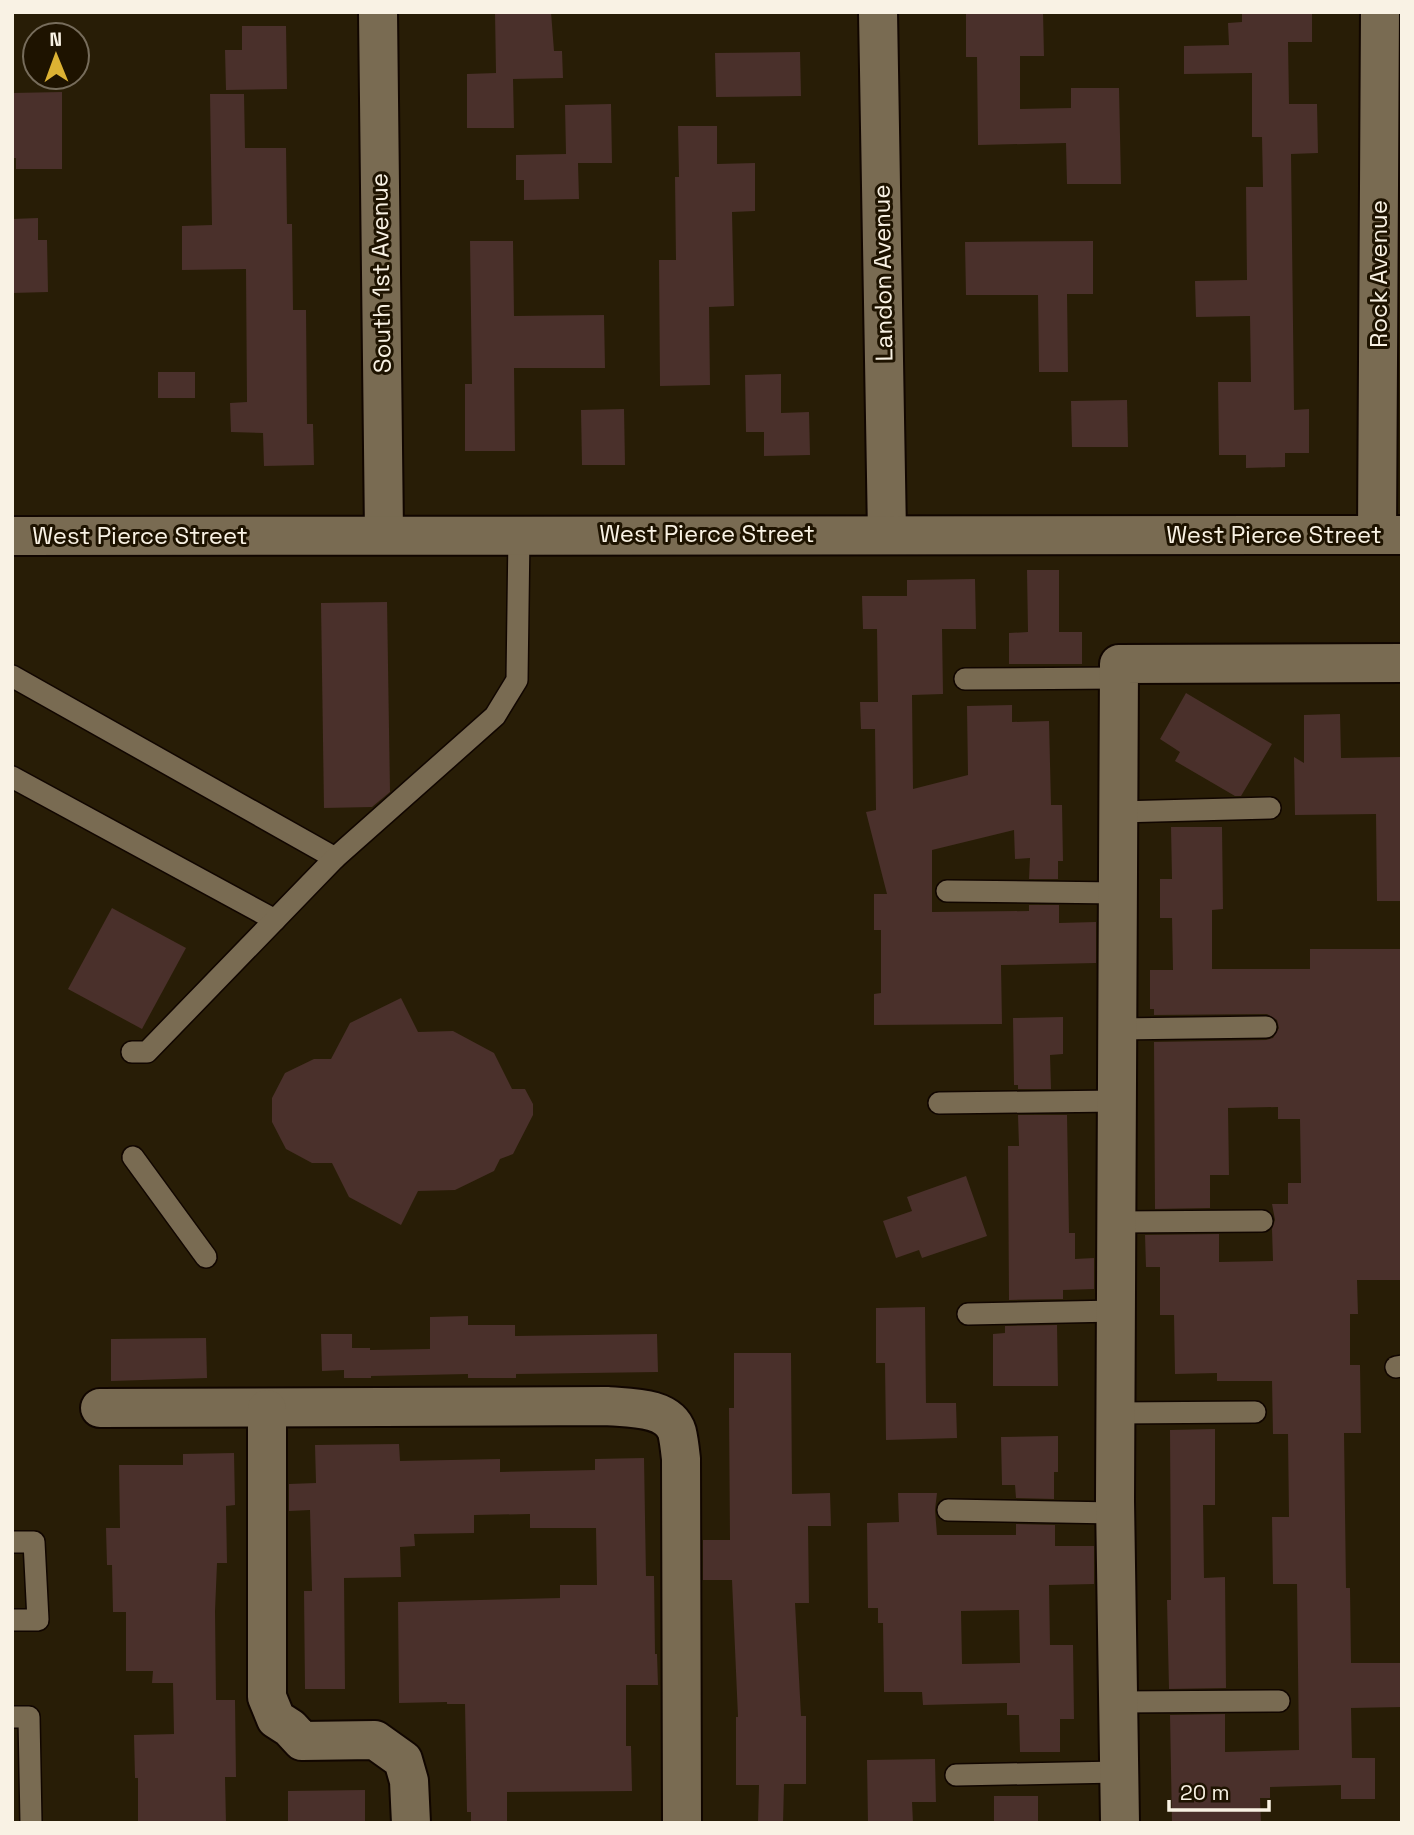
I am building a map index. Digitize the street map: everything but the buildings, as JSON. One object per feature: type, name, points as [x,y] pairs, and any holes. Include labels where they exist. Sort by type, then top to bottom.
[{"type":"street","name":"South 1st Avenue","points":[[377,12],[384,534]]},
{"type":"street","name":"Landon Avenue","points":[[878,12],[887,534]]},
{"type":"street","name":"Rock Avenue","points":[[1380,12],[1390,535]]},
{"type":"street","name":"West Pierce Street","points":[[12,536],[1390,535]]},
{"type":"street","points":[[1120,1823],[1115,1514],[1119,664],[1402,663]]},
{"type":"street","points":[[100,1408],[607,1406],[641,1409],[664,1416],[676,1429],[681,1459],[682,1823]]},
{"type":"street","points":[[267,1409],[267,1696],[276,1719],[302,1741],[375,1740],[403,1760],[409,1782],[411,1823]]},
{"type":"lane","points":[[132,1052],[147,1052],[335,858],[495,716],[517,680],[519,534]]},
{"type":"lane","points":[[12,676],[335,858]]},
{"type":"lane","points":[[965,679],[1119,678]]},
{"type":"lane","points":[[12,777],[275,920]]},
{"type":"lane","points":[[1118,812],[1270,808]]},
{"type":"lane","points":[[947,891],[1118,893]]},
{"type":"lane","points":[[1117,1029],[1266,1027]]},
{"type":"lane","points":[[939,1103],[1117,1101]]},
{"type":"lane","points":[[133,1157],[206,1257]]},
{"type":"lane","points":[[1116,1222],[1262,1221]]},
{"type":"lane","points":[[968,1314],[1116,1311]]},
{"type":"lane","points":[[1116,1413],[1255,1412]]},
{"type":"lane","points":[[948,1510],[1115,1514]]},
{"type":"lane","points":[[12,1542],[34,1542],[38,1620],[12,1620]]},
{"type":"lane","points":[[1118,1702],[1279,1701]]},
{"type":"lane","points":[[12,1717],[29,1717],[31,1823]]},
{"type":"lane","points":[[956,1775],[1119,1772]]}]
